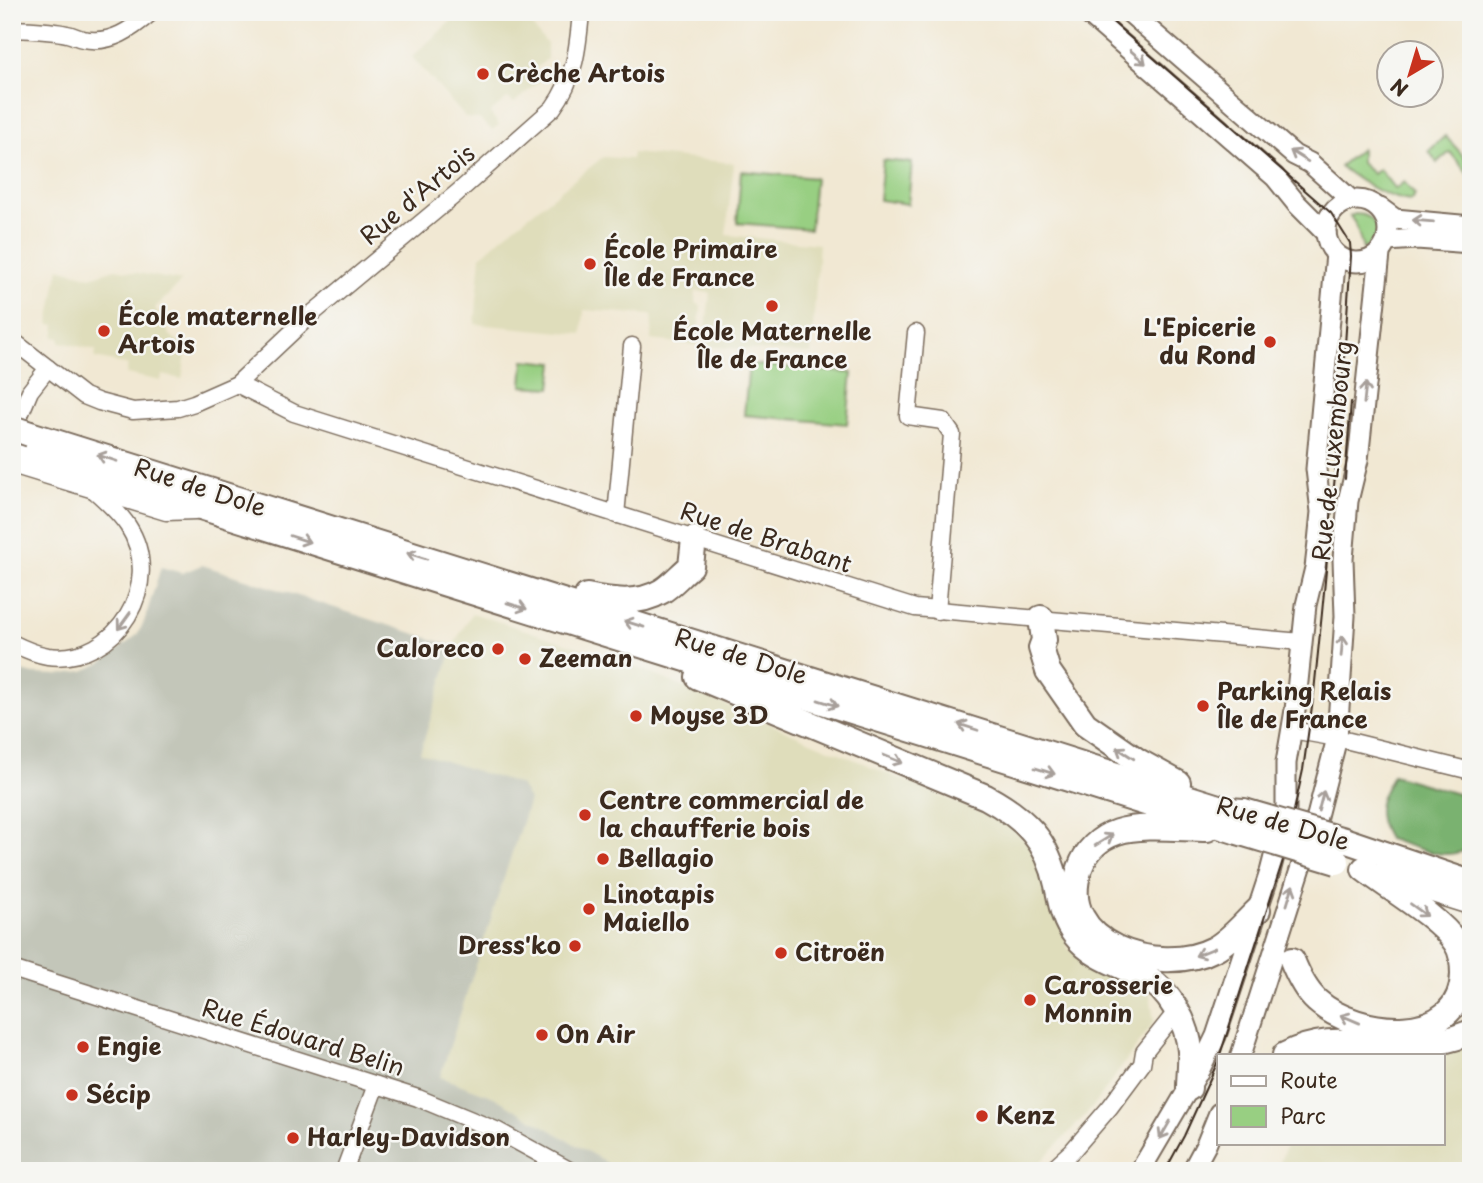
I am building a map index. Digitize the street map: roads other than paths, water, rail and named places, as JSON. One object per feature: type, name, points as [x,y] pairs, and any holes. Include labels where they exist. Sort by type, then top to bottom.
[{"type":"main road","name":"Rue de Dole","points":[[17,447],[582,626],[1340,851],[1417,866],[1471,883]]},
{"type":"main road","name":"Rue de Dole","points":[[17,447],[480,576],[1235,820]]},
{"type":"main road","points":[[480,576],[614,601],[646,599],[664,590],[691,566],[694,539]]},
{"type":"main road","points":[[1041,618],[1044,640],[1041,648],[1048,671],[1085,724],[1138,761],[1235,820]]},
{"type":"main road","points":[[582,626],[775,710],[986,797],[1009,810],[1032,831],[1047,855],[1054,872],[1060,907],[1075,936],[1101,958],[1154,982],[1163,990],[1184,1027],[1190,1049],[1189,1088]]},
{"type":"main road","points":[[1235,820],[1133,829],[1101,840],[1082,861],[1077,877],[1076,896],[1081,913],[1091,929],[1105,941],[1141,958],[1178,960],[1199,955],[1215,948],[1258,910]]},
{"type":"main road","name":"Rue de Dole","points":[[1340,851],[1364,869],[1471,902]]},
{"type":"main road","points":[[1417,866],[1471,864]]},
{"type":"main road","points":[[1292,960],[1306,988],[1317,1000],[1349,1020],[1372,1028],[1399,1030],[1421,1027],[1448,1010],[1458,997],[1463,980],[1463,962],[1457,945],[1427,916],[1364,869]]},
{"type":"main road","points":[[1288,1054],[1330,1041],[1413,1045],[1443,1041],[1471,1032]]},
{"type":"street","points":[[12,29],[69,34],[83,39],[99,40],[132,30],[152,12]]},
{"type":"street","name":"Rue d'Artois","points":[[12,340],[84,396],[133,411],[178,408],[237,384],[307,318],[457,193],[553,108],[566,91],[574,66],[580,12]]},
{"type":"street","points":[[1086,12],[1275,177],[1326,233]]},
{"type":"street","points":[[1129,12],[1205,80],[1294,155],[1310,163],[1351,200]]},
{"type":"street","points":[[1471,226],[1395,219],[1370,202],[1351,200],[1337,206],[1331,213],[1326,233],[1336,254],[1343,259],[1360,262],[1384,248],[1417,239],[1471,243]]},
{"type":"street","points":[[1379,208],[1389,229],[1384,248]]},
{"type":"street","name":"Rue de Luxembourg","points":[[1241,1054],[1316,821],[1336,738],[1345,616],[1343,559],[1348,501],[1358,460],[1384,248]]},
{"type":"street","name":"Rue de Luxembourg","points":[[1140,1171],[1216,1036],[1258,910],[1286,810],[1286,763],[1321,512],[1317,469],[1336,254]]},
{"type":"street","points":[[916,333],[908,416],[943,421],[952,434],[937,611]]},
{"type":"street","points":[[616,515],[632,346]]},
{"type":"street","points":[[17,447],[30,391],[48,368]]},
{"type":"street","name":"Rue de Brabant","points":[[237,384],[294,413],[891,602],[937,611],[1302,642]]},
{"type":"street","name":"Rue de Dole","points":[[12,643],[29,652],[50,656],[73,655],[92,649],[111,637],[126,621],[136,603],[141,575],[138,547],[129,527],[116,509],[94,491],[17,447]]},
{"type":"street","name":"Rue de Dole","points":[[94,491],[166,512],[212,510]]},
{"type":"street","points":[[1292,730],[1471,771]]},
{"type":"street","points":[[1280,928],[1292,960]]},
{"type":"street","name":"Rue Édouard Belin","points":[[12,969],[458,1113],[498,1131],[571,1171]]},
{"type":"street","points":[[1050,1171],[1072,1151],[1110,1107],[1142,1064],[1144,1052],[1176,1012]]},
{"type":"street","points":[[344,1171],[376,1085]]},
{"type":"street","points":[[1206,1145],[1217,1118]]},
{"type":"street","points":[[1192,1171],[1217,1129]]},
{"type":"tram line","points":[[1101,12],[1331,213],[1350,243],[1339,433],[1314,692],[1303,770],[1283,860],[1220,1054]]},
{"type":"tram line","points":[[1345,479],[1351,402]]},
{"type":"tram line","points":[[1165,1171],[1217,1063]]},
{"type":"place","name":"Crèche Artois","points":[[483,74]]},
{"type":"place","name":"École Primaire Île de France","points":[[590,264]]},
{"type":"place","name":"École Maternelle Île de France","points":[[772,306]]},
{"type":"place","name":"École maternelle Artois","points":[[104,331]]},
{"type":"place","name":"L'Epicerie du Rond","points":[[1270,342]]},
{"type":"place","name":"Caloreco","points":[[498,649]]},
{"type":"place","name":"Zeeman","points":[[525,659]]},
{"type":"place","name":"Parking Relais Île de France","points":[[1203,706]]},
{"type":"place","name":"Moyse 3D","points":[[636,716]]},
{"type":"place","name":"Centre commercial de la chaufferie bois","points":[[585,815]]},
{"type":"place","name":"Bellagio","points":[[603,859]]},
{"type":"place","name":"Linotapis Maiello","points":[[589,909]]},
{"type":"place","name":"Dress'ko","points":[[575,946]]},
{"type":"place","name":"Citroën","points":[[781,953]]},
{"type":"place","name":"Carosserie Monnin","points":[[1030,1000]]},
{"type":"place","name":"On Air","points":[[542,1035]]},
{"type":"place","name":"Engie","points":[[83,1047]]},
{"type":"place","name":"Sécip","points":[[72,1095]]},
{"type":"place","name":"Kenz","points":[[982,1116]]},
{"type":"place","name":"Harley-Davidson","points":[[293,1138]]}]
